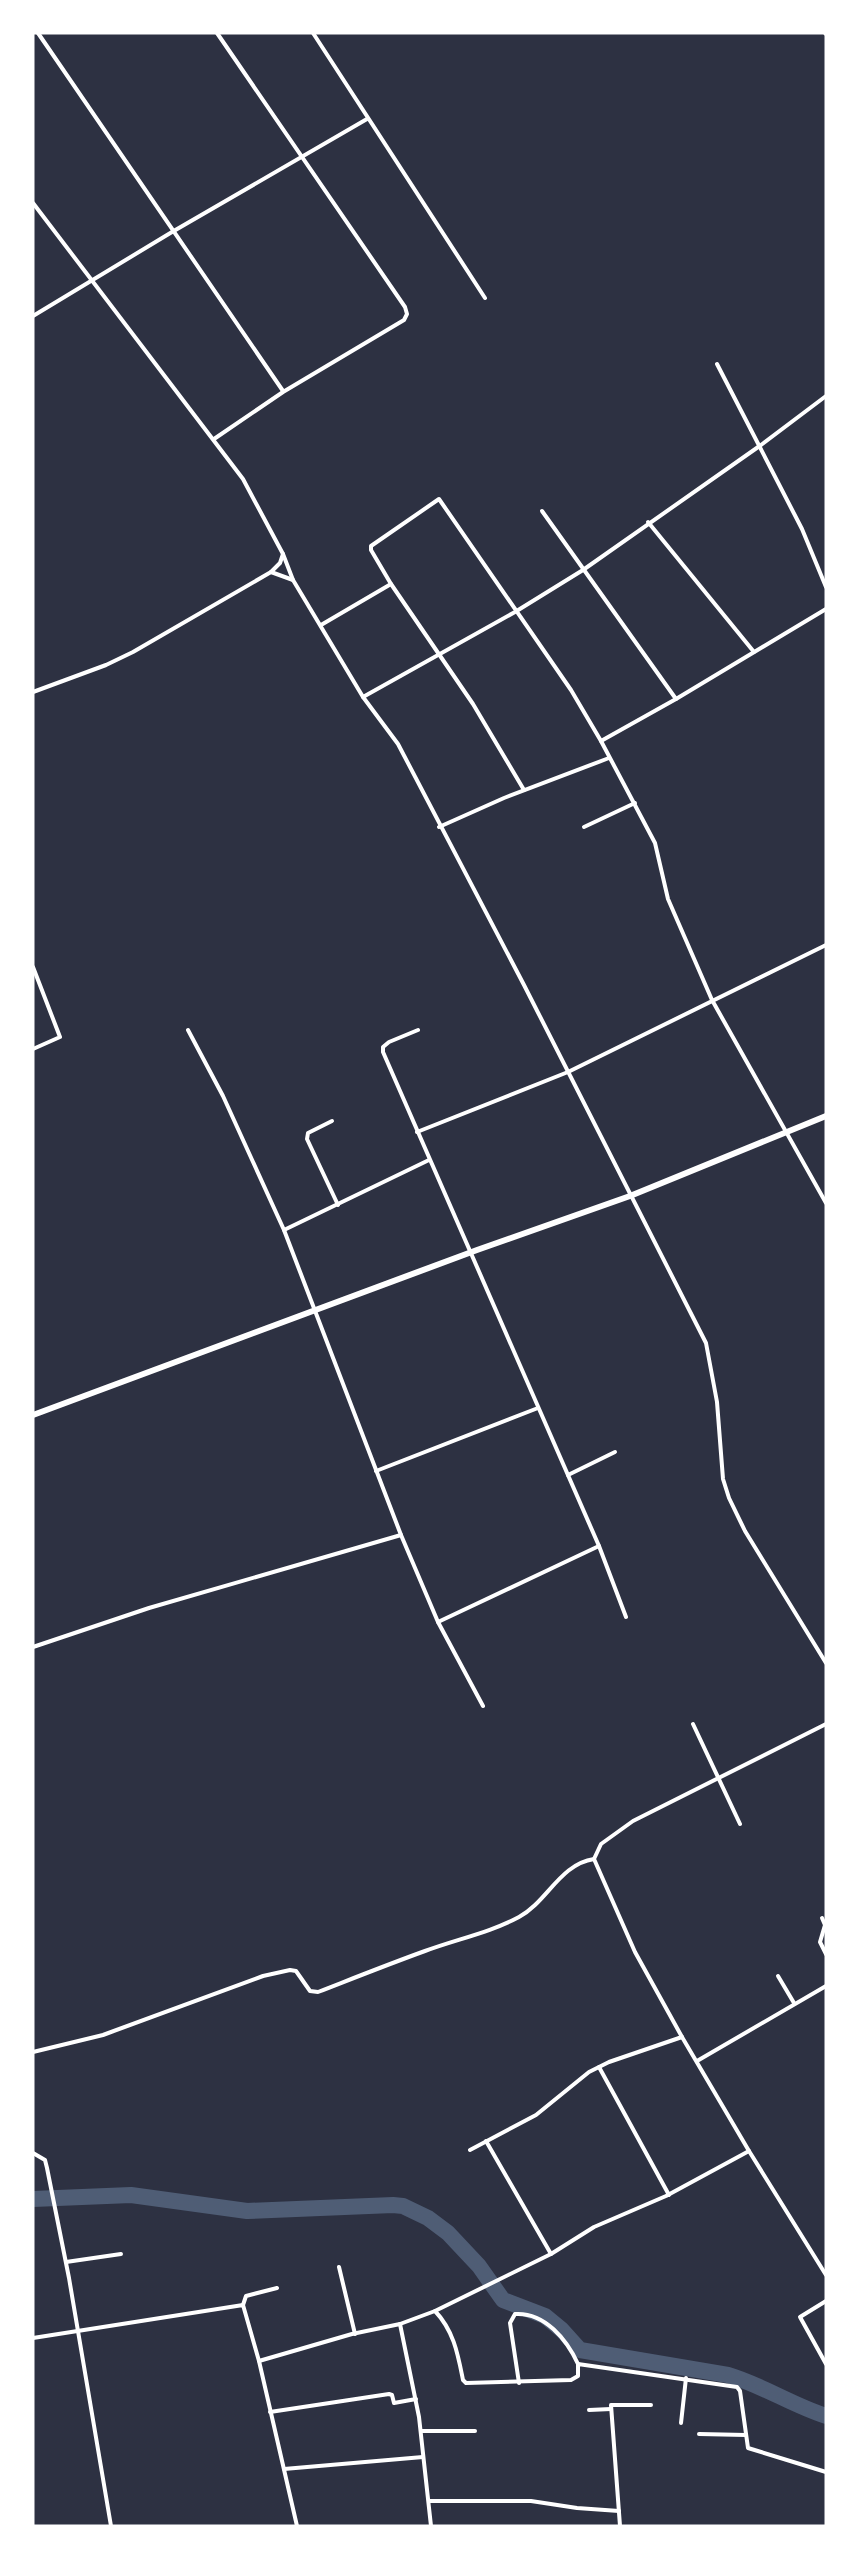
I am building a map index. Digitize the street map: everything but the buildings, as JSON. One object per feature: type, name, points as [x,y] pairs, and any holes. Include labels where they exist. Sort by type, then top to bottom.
[{"type":"main road","points":[[33,1415],[469,1253],[630,1196],[826,1116]]},
{"type":"street","points":[[38,33],[283,392]]},
{"type":"street","points":[[214,439],[283,392],[404,320],[407,314],[405,307],[217,33]]},
{"type":"street","points":[[313,33],[485,298]]},
{"type":"street","points":[[33,316],[367,119]]},
{"type":"street","points":[[33,203],[243,479],[283,554],[293,580],[363,697],[398,744],[706,1343],[717,1402],[723,1479],[729,1498],[745,1531],[826,1663]]},
{"type":"street","points":[[717,364],[761,445],[802,529],[826,586]]},
{"type":"street","points":[[363,697],[515,612],[583,570],[648,522],[761,445],[826,396]]},
{"type":"street","points":[[524,790],[473,704],[391,584],[370,548],[439,499],[571,690],[601,741],[655,843],[668,899],[712,1000],[784,1132],[826,1203]]},
{"type":"street","points":[[542,511],[676,699]]},
{"type":"street","points":[[648,522],[754,652]]},
{"type":"street","points":[[33,692],[106,665],[133,652],[272,572],[280,563],[283,554]]},
{"type":"street","points":[[272,572],[293,580]]},
{"type":"street","points":[[321,625],[391,584]]},
{"type":"street","points":[[601,741],[826,609]]},
{"type":"street","points":[[440,827],[524,790],[609,758]]},
{"type":"street","points":[[584,827],[635,803]]},
{"type":"street","points":[[417,1132],[568,1072],[826,945]]},
{"type":"street","points":[[33,968],[60,1036],[33,1049]]},
{"type":"street","points":[[188,1030],[223,1096],[284,1230],[401,1535],[438,1622],[483,1706]]},
{"type":"street","points":[[418,1030],[388,1042],[383,1047],[469,1253],[599,1546],[626,1617]]},
{"type":"street","points":[[332,1121],[308,1133],[307,1139],[338,1205]]},
{"type":"street","points":[[284,1230],[429,1160]]},
{"type":"street","points":[[376,1471],[538,1408]]},
{"type":"street","points":[[568,1475],[615,1452]]},
{"type":"street","points":[[33,1647],[149,1608],[401,1535]]},
{"type":"street","points":[[438,1622],[599,1546]]},
{"type":"street","points":[[826,1724],[716,1777],[633,1821],[601,1844],[594,1859],[618,1918],[682,2037],[748,2151],[826,2275]]},
{"type":"street","points":[[693,1725],[740,1824]]},
{"type":"street","points":[[33,2052],[103,2035],[263,1976],[290,1970],[296,1971],[310,1991],[318,1992],[427,1950],[489,1931],[520,1917],[535,1906],[569,1869],[594,1859]]},
{"type":"street","points":[[822,1918],[825,1925],[820,1942],[826,1954]]},
{"type":"street","points":[[778,1976],[794,2003]]},
{"type":"street","points":[[697,2061],[826,1986]]},
{"type":"street","points":[[470,2150],[543,2110],[578,2080],[599,2067],[682,2037]]},
{"type":"street","points":[[599,2067],[669,2194]]},
{"type":"street","points":[[486,2141],[551,2254]]},
{"type":"street","points":[[259,2361],[400,2324],[435,2311],[551,2254],[594,2226],[669,2194],[748,2151]]},
{"type":"street","points":[[33,2153],[45,2160],[47,2168],[66,2262],[111,2526]]},
{"type":"street","points":[[66,2262],[121,2254]]},
{"type":"street","points":[[339,2266],[355,2334]]},
{"type":"street","points":[[277,2288],[246,2296],[243,2305],[259,2361],[297,2526]]},
{"type":"street","points":[[826,2301],[800,2317],[826,2364]]},
{"type":"street","points":[[33,2338],[243,2305]]},
{"type":"street","points":[[435,2311],[454,2340],[465,2382],[519,2383],[573,2380],[579,2374],[578,2364],[568,2344],[554,2329],[534,2318],[515,2314],[511,2317],[519,2383]]},
{"type":"street","points":[[400,2324],[421,2431],[431,2526]]},
{"type":"street","points":[[578,2364],[687,2378],[739,2389],[748,2447],[751,2450],[826,2472]]},
{"type":"street","points":[[681,2423],[687,2378]]},
{"type":"street","points":[[270,2412],[389,2394],[392,2395],[394,2403],[416,2399]]},
{"type":"street","points":[[620,2526],[611,2409],[613,2404],[651,2405]]},
{"type":"street","points":[[589,2410],[611,2409]]},
{"type":"street","points":[[421,2431],[475,2430]]},
{"type":"street","points":[[699,2434],[746,2434]]},
{"type":"street","points":[[284,2469],[423,2457]]},
{"type":"street","points":[[430,2501],[531,2501],[583,2509],[619,2511]]},
{"type":"waterway","points":[[33,2199],[131,2195],[247,2211],[403,2206],[428,2218],[448,2233],[479,2266],[503,2300],[545,2316],[562,2330],[580,2350],[728,2375],[826,2416]]}]
